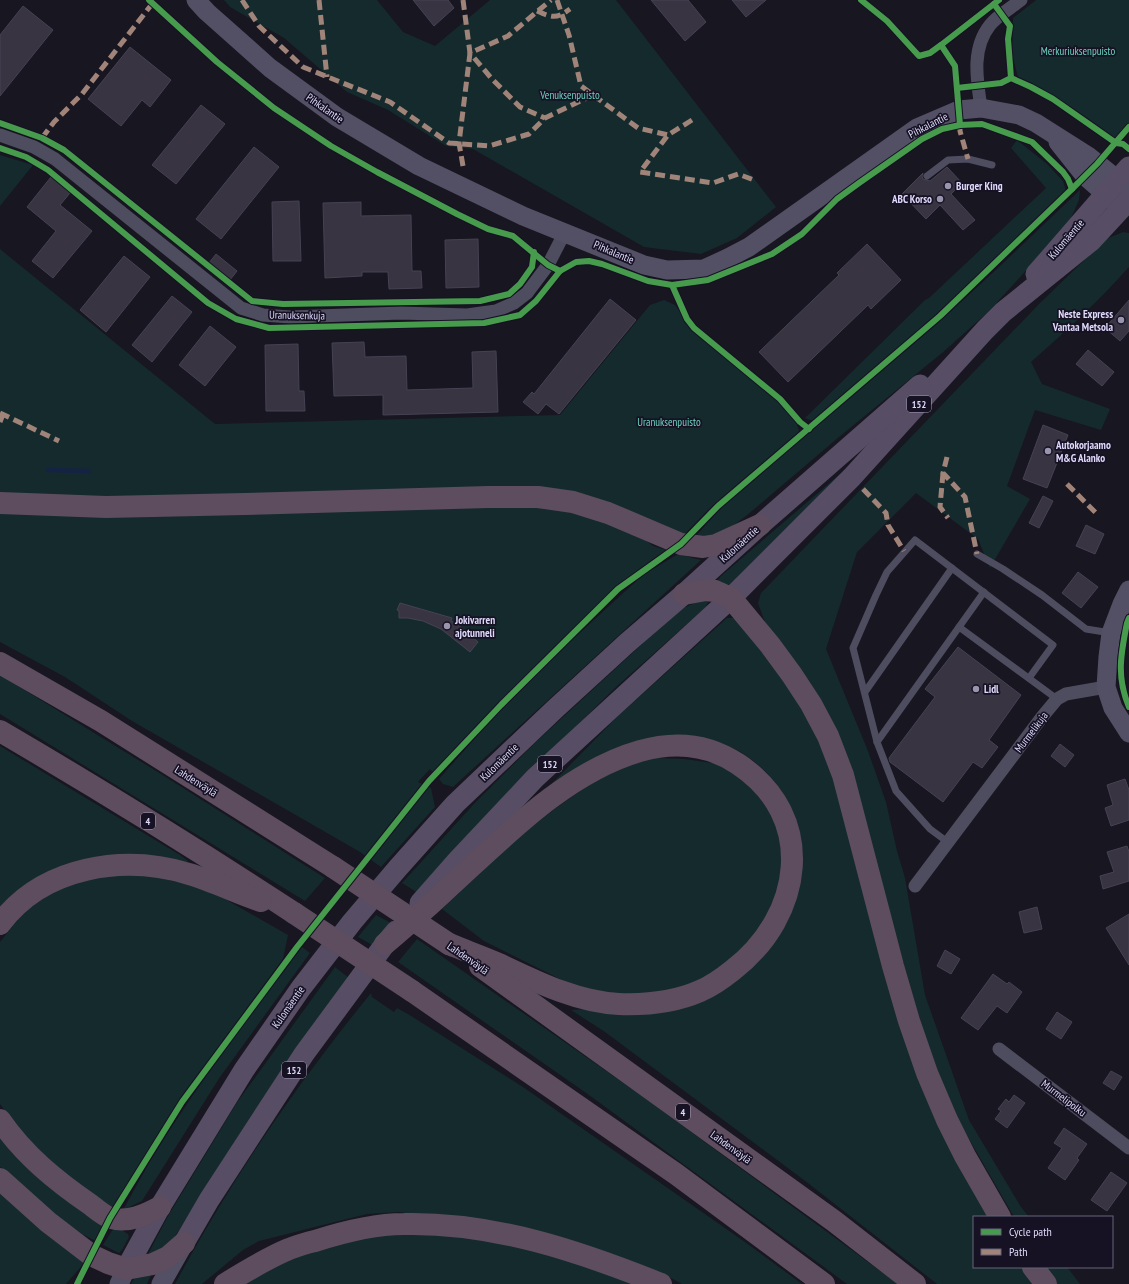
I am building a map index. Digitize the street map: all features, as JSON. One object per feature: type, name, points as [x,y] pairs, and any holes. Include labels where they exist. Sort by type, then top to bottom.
[{"type":"highway","points":[[0,503],[106,507],[538,497],[573,502],[608,513],[681,544],[703,547],[716,545],[760,525]]},
{"type":"highway","points":[[684,594],[706,590],[715,591],[731,598],[770,644],[792,675],[811,704],[828,736],[843,775],[853,808],[893,966],[909,1021],[927,1073],[947,1120],[965,1156],[999,1216]]},
{"type":"highway","name":"Lahdenväylä","points":[[0,663],[108,726],[333,867],[449,944],[834,1221],[915,1284]]},
{"type":"highway","name":"4","points":[[0,731],[227,869],[412,991],[676,1174],[824,1284]]},
{"type":"highway","points":[[385,944],[505,836],[550,798],[589,773],[612,761],[638,751],[658,746],[681,744],[716,752],[731,759],[747,770],[770,792],[779,807],[787,826],[793,866],[790,885],[781,911],[763,942],[746,960],[720,980],[700,991],[676,999],[652,1003],[618,1004],[592,1000],[558,990],[449,944]]},
{"type":"highway","points":[[0,924],[16,905],[52,881],[75,872],[98,867],[127,864],[154,867],[189,874],[294,913]]},
{"type":"highway","points":[[0,1120],[24,1150],[46,1171],[69,1190],[110,1218],[125,1219],[142,1217],[160,1207]]},
{"type":"highway","points":[[0,1179],[48,1222],[91,1255],[108,1263],[122,1276],[168,1257],[184,1243]]},
{"type":"highway","points":[[226,1284],[252,1268],[290,1249],[330,1236],[366,1228],[403,1224],[439,1225],[484,1230],[531,1239],[577,1252],[661,1284]]},
{"type":"highway","points":[[1034,1268],[1046,1284]]},
{"type":"main road","name":"Kulomäentie","points":[[184,1243],[209,1200],[304,1054],[385,944],[457,861],[535,778],[731,598],[852,477],[1003,312],[1076,227],[1120,182]]},
{"type":"main road","name":"Kulomäentie","points":[[1003,312],[1091,241],[1126,208]]},
{"type":"main road","name":"Kulomäentie","points":[[122,1276],[160,1207],[244,1070],[301,988],[352,922],[397,869],[466,793],[555,709],[760,525],[967,343],[985,330]]},
{"type":"street","name":"Pihkalantie","points":[[196,0],[207,12],[270,68],[337,117],[419,166],[524,216],[644,264],[667,270],[704,269],[749,248],[917,128],[959,110],[981,108],[1018,115],[1036,122],[1051,133],[1079,170],[1120,182]]},
{"type":"street","points":[[981,108],[978,86],[977,56],[980,43],[990,25],[1021,0]]},
{"type":"street","name":"Uranuksenkuja","points":[[0,135],[34,147],[55,159],[241,308],[263,315],[290,317],[401,313],[467,315],[496,311],[514,303],[527,293],[548,265],[565,232]]},
{"type":"street","points":[[1120,182],[1126,208]]},
{"type":"street","points":[[1129,590],[1111,634],[1106,687],[1113,708],[1129,733]]},
{"type":"street","points":[[1057,699],[1066,694],[1106,687]]},
{"type":"street","name":"Murmelikuja","points":[[915,886],[1057,699]]},
{"type":"street","name":"Murmelipolku","points":[[999,1049],[1129,1148]]},
{"type":"street","name":"Kulomäentie","points":[[161,1284],[184,1243]]},
{"type":"lane","points":[[927,176],[948,160],[968,159],[992,164]]},
{"type":"lane","points":[[949,843],[930,829],[896,791],[877,742],[853,648],[887,572],[915,540],[1053,645],[1029,678]]},
{"type":"lane","points":[[978,554],[1042,594],[1086,629],[1111,634]]},
{"type":"lane","points":[[865,692],[952,568]]},
{"type":"lane","points":[[877,742],[984,592]]},
{"type":"lane","points":[[959,627],[1057,699]]},
{"type":"green space","name":"Venuksenpuisto","points":[[224,0],[377,0],[403,32],[435,46],[490,0],[616,0],[776,207],[737,238],[701,254],[644,247],[473,149],[446,146],[388,110],[347,92],[284,38],[230,7]]},
{"type":"green space","name":"Merkuriuksenpuisto","points":[[1036,0],[1129,0],[1129,123],[1116,139],[1068,105],[1044,90],[1018,77],[1012,54],[1013,18]]},
{"type":"green space","points":[[1017,140],[1047,164],[1063,181],[1066,191],[1005,251],[910,337],[813,421],[805,418],[925,300],[929,298],[1046,188],[1011,148]]},
{"type":"green space","points":[[0,155],[33,165],[0,206]]},
{"type":"green space","points":[[1080,190],[1079,200],[1068,225],[988,312],[942,353],[839,437],[746,516],[723,533],[694,538],[722,507],[937,324]]},
{"type":"green space","points":[[1123,232],[1129,233],[1129,267],[1082,316],[1031,362],[1042,384],[1110,409],[1101,430],[1035,410],[1007,486],[1030,499],[990,568],[978,539],[916,493],[857,552],[826,649],[868,751],[886,802],[897,851],[905,878],[925,995],[969,1120],[1021,1207],[1028,1216],[1013,1216],[950,1106],[925,1039],[867,834],[766,625],[758,603],[761,593],[1039,304],[1106,239]]},
{"type":"green space","name":"Uranuksenpuisto","points":[[0,249],[215,424],[560,415],[650,305],[664,300],[675,305],[694,328],[780,399],[800,422],[797,425],[799,430],[798,433],[708,510],[683,536],[598,501],[142,497],[0,494]]},
{"type":"green space","points":[[840,474],[842,476],[730,585],[715,583],[721,576]]},
{"type":"green space","points":[[506,505],[573,508],[641,536],[653,546],[666,550],[633,574],[588,614],[433,772],[430,769],[418,782],[431,788],[435,807],[381,867],[360,852],[132,721],[65,677],[0,642],[0,512]]},
{"type":"green space","points":[[678,554],[701,560],[453,787],[443,784],[439,779],[501,709],[561,650],[643,575]]},
{"type":"green space","points":[[707,599],[709,601],[705,608],[616,687],[512,790],[418,893],[402,883],[473,805],[536,742],[679,610],[701,600]]},
{"type":"green space","points":[[727,618],[735,618],[804,706],[827,752],[878,935],[994,1216],[973,1216],[973,1268],[1026,1268],[1038,1284],[937,1284],[804,1180],[605,1032],[571,1010],[597,1008],[630,1010],[766,949],[795,819],[790,806],[780,789],[764,770],[744,754],[722,743],[686,735],[526,810],[617,717]]},
{"type":"green space","points":[[0,675],[161,774],[325,878],[305,901],[0,714]]},
{"type":"green space","points":[[0,746],[188,861],[183,865],[120,857],[0,914]]},
{"type":"green space","points":[[658,758],[684,759],[720,764],[739,777],[754,791],[772,815],[784,841],[784,881],[768,917],[748,947],[695,985],[654,995],[611,993],[578,988],[484,941],[442,909],[520,836],[596,780],[635,761]]},
{"type":"green space","points":[[130,871],[199,887],[225,899],[288,935],[283,959],[179,1100],[115,1207],[107,1205],[71,1181],[20,1131],[0,1104],[0,942],[25,911],[67,884]]},
{"type":"green space","points":[[376,915],[393,924],[374,946],[358,937]]},
{"type":"green space","points":[[417,939],[642,1096],[898,1284],[847,1284],[589,1095],[398,962]]},
{"type":"green space","points":[[302,947],[310,953],[220,1077],[142,1201],[123,1210],[154,1155],[210,1070]]},
{"type":"green space","points":[[335,967],[349,978],[276,1078],[170,1244],[147,1256],[168,1216],[238,1101]]},
{"type":"green space","points":[[371,993],[372,997],[394,1012],[397,1008],[408,1014],[523,1087],[745,1242],[802,1284],[682,1284],[673,1279],[603,1254],[479,1222],[399,1212],[367,1214],[259,1241],[243,1250],[202,1284],[175,1284],[218,1208],[266,1134],[317,1062]]},
{"type":"green space","points":[[0,1131],[105,1223],[96,1241],[82,1234],[53,1214],[0,1167]]},
{"type":"green space","points":[[0,1190],[85,1262],[66,1284],[0,1284]]},
{"type":"green space","points":[[115,1226],[128,1234],[129,1237],[119,1253],[103,1245]]},
{"type":"green space","points":[[438,1233],[523,1245],[638,1284],[239,1284],[302,1253],[379,1234]]},
{"type":"green space","points":[[1045,1268],[1068,1268],[1080,1284],[1057,1284]]},
{"type":"green space","points":[[152,1273],[147,1284],[131,1284],[135,1277]]},
{"type":"building","points":[[413,0],[448,0],[454,8],[434,26]]},
{"type":"building","points":[[651,0],[688,0],[706,22],[685,41]]},
{"type":"building","points":[[732,0],[766,0],[746,17]]},
{"type":"building","points":[[23,6],[53,30],[0,96],[0,35]]},
{"type":"building","points":[[130,47],[171,80],[150,107],[142,100],[121,126],[88,99]]},
{"type":"building","points":[[201,105],[225,124],[176,184],[152,165]]},
{"type":"building","points":[[254,147],[279,167],[221,239],[196,219]]},
{"type":"building","points":[[947,167],[962,183],[951,194],[975,220],[963,230],[940,205],[926,219],[902,194],[923,173],[923,179],[930,181]]},
{"type":"building","points":[[51,177],[70,193],[60,205],[92,231],[53,278],[32,261],[56,231],[27,207]]},
{"type":"building","points":[[299,201],[301,261],[273,261],[272,202]]},
{"type":"building","points":[[361,202],[361,216],[411,215],[412,271],[421,271],[422,288],[389,289],[388,272],[362,272],[362,276],[325,278],[323,203]]},
{"type":"building","points":[[478,239],[479,287],[446,288],[445,240]]},
{"type":"building","points":[[867,244],[901,280],[871,309],[868,305],[788,382],[759,352],[839,275],[837,273]]},
{"type":"building","points":[[216,254],[237,271],[230,280],[209,263]]},
{"type":"building","points":[[124,256],[150,277],[106,332],[80,310]]},
{"type":"building","points":[[172,296],[192,312],[152,362],[132,345]]},
{"type":"building","points":[[610,299],[636,320],[559,414],[546,404],[538,414],[523,402],[532,392],[534,394]]},
{"type":"building","points":[[1129,300],[1129,331],[1120,341],[1105,328]]},
{"type":"building","points":[[210,326],[236,347],[205,386],[179,365]]},
{"type":"building","points":[[364,342],[365,357],[406,356],[407,390],[473,388],[472,352],[496,351],[498,412],[383,415],[383,395],[334,396],[332,343]]},
{"type":"building","points":[[298,344],[299,391],[304,391],[305,411],[266,411],[265,345]]},
{"type":"building","points":[[1088,350],[1114,372],[1102,386],[1076,364]]},
{"type":"building","name":"Autokorjaamo M&G Alanko","points":[[1043,425],[1068,435],[1047,488],[1023,479]]},
{"type":"building","points":[[1043,496],[1053,501],[1039,528],[1029,523]]},
{"type":"building","points":[[1086,525],[1104,534],[1095,554],[1076,546]]},
{"type":"building","points":[[1078,572],[1098,587],[1081,608],[1062,593]]},
{"type":"building","name":"Jokivarren ajotunneli","points":[[400,603],[452,618],[451,621],[457,624],[478,642],[470,652],[441,629],[423,621],[399,618],[399,611],[397,610]]},
{"type":"building","points":[[958,647],[1021,695],[989,740],[998,747],[982,768],[973,762],[943,802],[890,762],[889,758],[935,697],[925,689]]},
{"type":"building","points":[[1060,744],[1074,755],[1065,767],[1051,756]]},
{"type":"building","points":[[1125,779],[1129,790],[1129,820],[1111,826],[1105,808],[1113,805],[1107,785]]},
{"type":"building","points":[[1127,846],[1129,852],[1129,881],[1103,889],[1100,876],[1114,872],[1107,852]]},
{"type":"building","points":[[1037,907],[1042,929],[1024,933],[1019,912]]},
{"type":"building","points":[[1129,914],[1129,965],[1106,928]]},
{"type":"building","points":[[945,950],[960,959],[951,974],[937,966]]},
{"type":"building","points":[[993,974],[1007,984],[1009,982],[1022,992],[1007,1013],[997,1006],[978,1030],[961,1018]]},
{"type":"building","points":[[1057,1012],[1072,1022],[1061,1039],[1046,1029]]},
{"type":"building","points":[[1111,1071],[1122,1077],[1114,1090],[1103,1083]]},
{"type":"building","points":[[1014,1095],[1025,1103],[1007,1128],[995,1119],[1001,1111],[998,1109],[1006,1099],[1009,1102]]},
{"type":"building","points":[[1064,1128],[1087,1144],[1077,1158],[1079,1160],[1065,1180],[1048,1168],[1062,1148],[1054,1143]]},
{"type":"building","points":[[1111,1172],[1127,1183],[1107,1211],[1091,1200]]},
{"type":"waterway","points":[[48,470],[89,471]]},
{"type":"marked path","points":[[242,0],[259,26],[303,67],[390,102],[449,143],[489,146],[529,134],[545,118],[593,95]]},
{"type":"marked path","points":[[319,0],[327,77]]},
{"type":"marked path","points":[[463,0],[470,53],[492,79],[520,107],[545,118]]},
{"type":"marked path","points":[[463,166],[459,143],[470,53],[508,36],[551,0]]},
{"type":"marked path","points":[[557,0],[569,35],[581,86],[638,128],[668,135]]},
{"type":"marked path","points":[[42,138],[54,122],[82,94],[152,4]]},
{"type":"marked path","points":[[537,11],[551,16],[558,16],[570,9]]},
{"type":"marked path","points":[[692,120],[668,135],[640,172],[713,183],[738,174],[754,180]]},
{"type":"marked path","points":[[960,125],[960,131],[968,159]]},
{"type":"marked path","points":[[0,413],[59,441]]},
{"type":"marked path","points":[[0,422],[3,414]]},
{"type":"marked path","points":[[947,457],[943,473],[965,497],[977,554]]},
{"type":"marked path","points":[[943,473],[940,507],[948,518]]},
{"type":"marked path","points":[[1067,484],[1098,515]]},
{"type":"marked path","points":[[863,489],[886,513],[888,525],[904,551]]},
{"type":"cycle path","points":[[149,0],[217,62],[274,108],[331,146],[457,214],[488,229],[513,236],[548,265],[560,271],[576,262],[589,261],[602,264],[648,281],[672,285],[708,280],[772,254],[802,234],[837,199],[922,139],[942,129],[960,125],[982,124],[1032,142],[1063,172],[1072,189]]},
{"type":"cycle path","points":[[861,0],[887,21],[919,56],[930,53],[941,45]]},
{"type":"cycle path","points":[[960,125],[955,66],[941,45],[999,0]]},
{"type":"cycle path","points":[[994,4],[1010,26],[1008,39],[1011,78]]},
{"type":"cycle path","points":[[957,88],[1001,83],[1011,78],[1053,99],[1116,143],[1123,144],[1129,149]]},
{"type":"cycle path","points":[[0,123],[42,138],[64,150],[252,301],[283,304],[480,301],[509,294],[520,284],[532,267],[534,252]]},
{"type":"cycle path","points":[[77,1284],[110,1218],[182,1102],[297,947],[429,781],[501,705],[618,589],[681,544],[718,506],[940,316],[1072,189],[1097,164],[1129,127]]},
{"type":"cycle path","points":[[0,148],[26,157],[48,170],[208,303],[236,319],[269,328],[484,323],[520,315],[536,301],[560,271]]},
{"type":"cycle path","points":[[672,285],[687,319],[694,328],[780,399],[800,422],[809,429]]},
{"type":"cycle path","points":[[1129,618],[1123,645],[1121,665],[1122,685],[1129,707]]},
{"type":"place","name":"Burger King","points":[[948,186]]},
{"type":"place","name":"ABC Korso","points":[[940,199]]},
{"type":"place","name":"Neste Express Vantaa Metsola","points":[[1121,320]]},
{"type":"place","name":"Autokorjaamo M&G Alanko","points":[[1048,451]]},
{"type":"place","name":"Jokivarren ajotunneli","points":[[447,626]]},
{"type":"place","name":"Lidl","points":[[976,689]]}]
